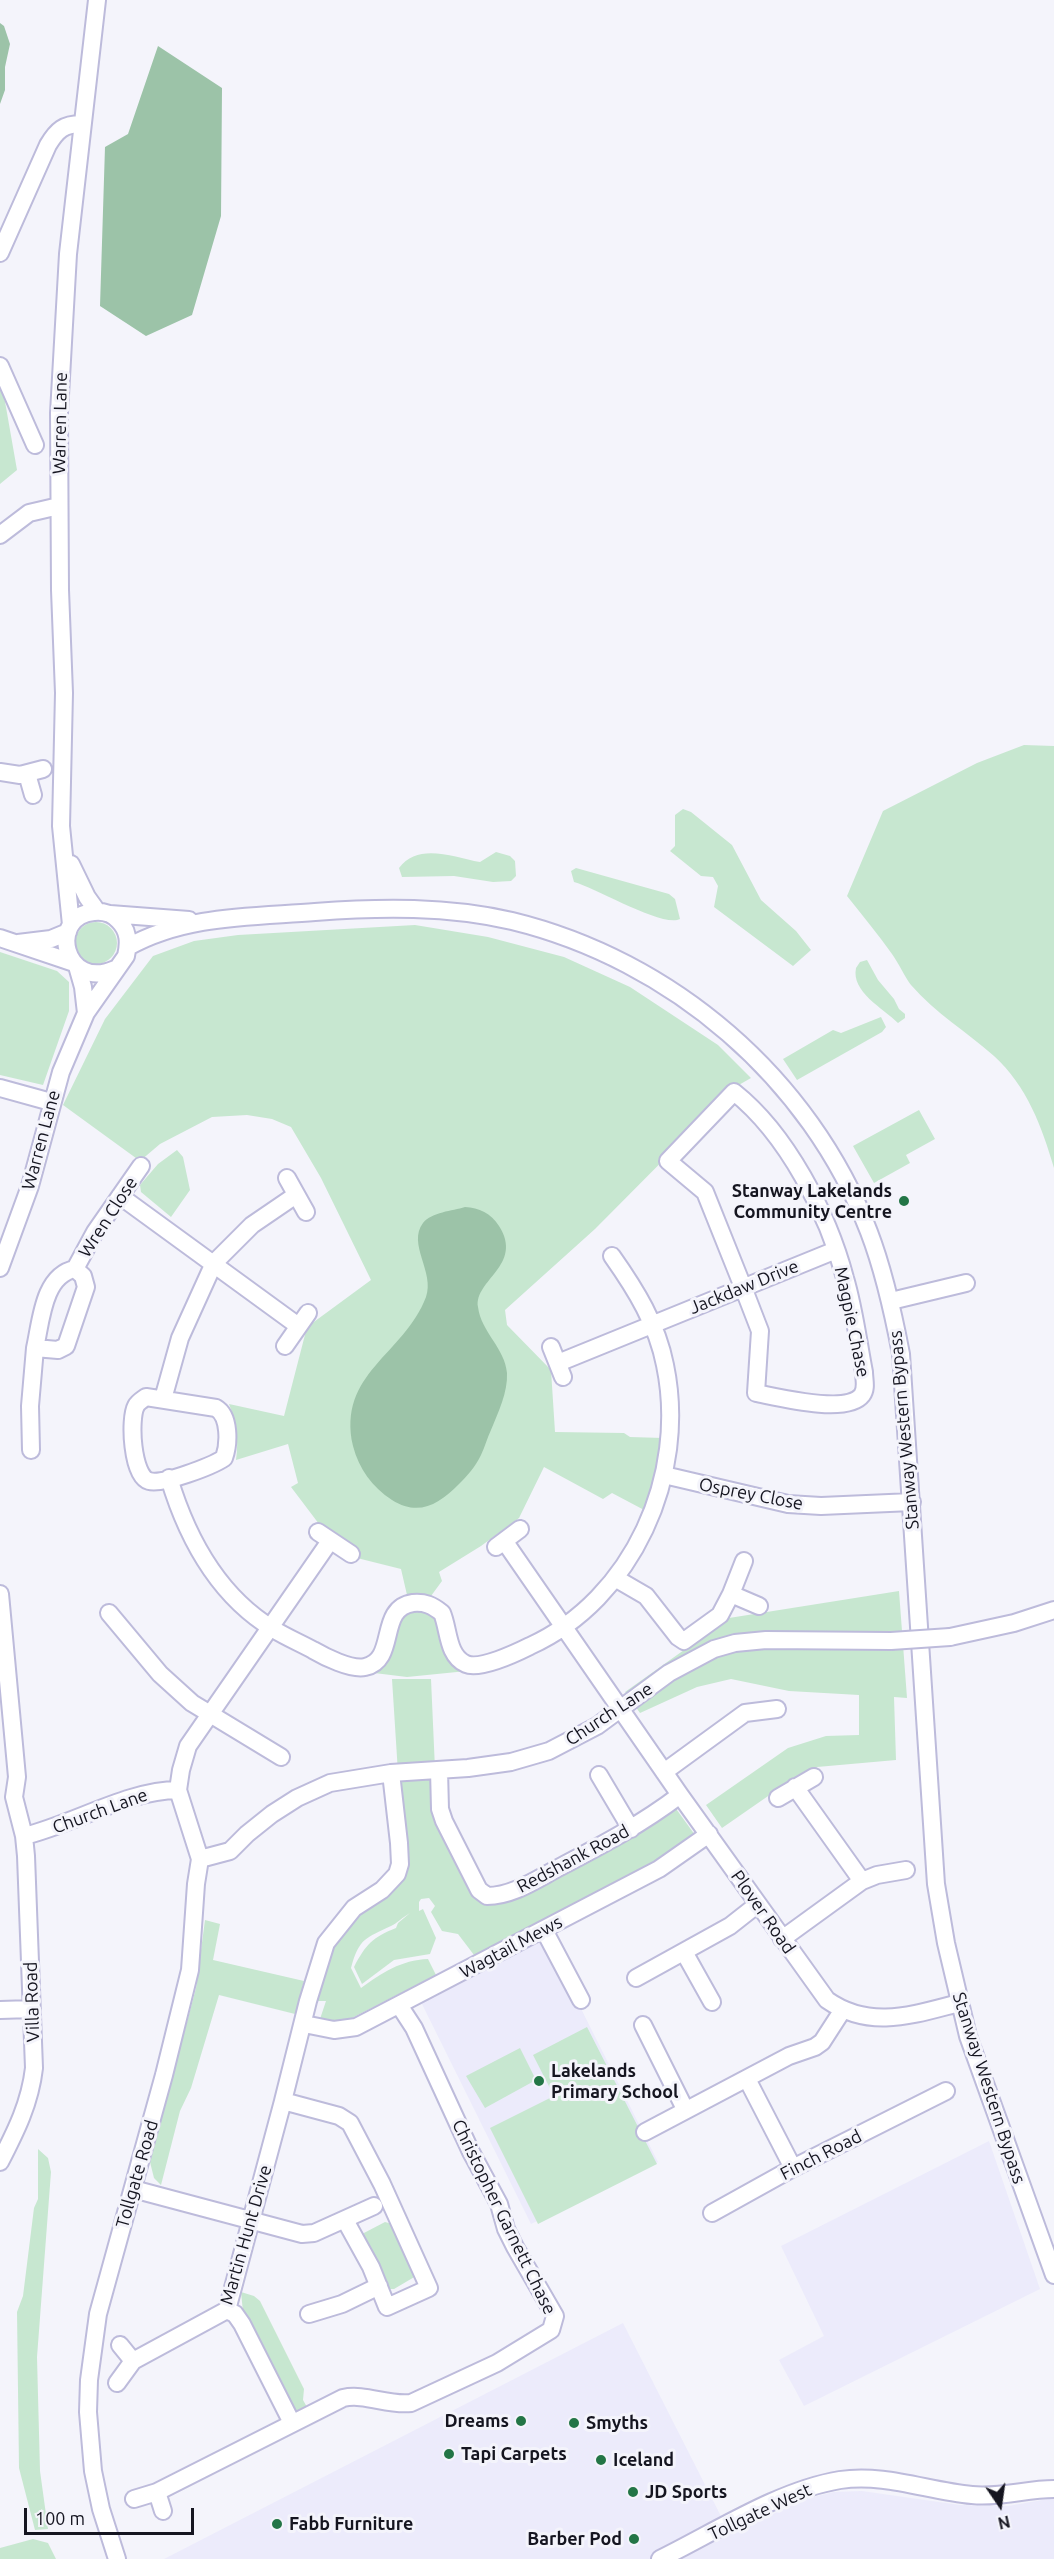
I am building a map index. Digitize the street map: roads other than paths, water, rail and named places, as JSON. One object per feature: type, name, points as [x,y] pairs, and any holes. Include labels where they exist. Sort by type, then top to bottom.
[{"type":"street","name":"Warren Lane","points":[[86,1013],[83,987],[75,965],[67,952],[69,928],[61,826],[64,682],[58,506],[58,413],[62,338],[81,124],[97,0]]},
{"type":"street","points":[[0,253],[56,131],[69,124],[81,124]]},
{"type":"street","points":[[0,366],[35,445]]},
{"type":"street","points":[[0,535],[29,513],[58,506]]},
{"type":"street","points":[[0,772],[14,775],[43,769]]},
{"type":"street","points":[[27,774],[33,795]]},
{"type":"street","name":"Warren Lane","points":[[0,1268],[30,1186],[60,1072],[86,1013],[121,963],[128,947],[125,927],[103,912],[78,881],[63,847]]},
{"type":"street","name":"Stanway Western Bypass","points":[[103,912],[199,921],[346,909],[397,908],[462,913],[512,921],[614,957],[655,980],[731,1034],[797,1104],[825,1144],[868,1230],[891,1301],[901,1354],[912,1502],[925,1750],[936,1884],[959,2003],[975,2057],[1054,2275]]},
{"type":"street","points":[[17,943],[51,939],[69,928],[82,915],[103,912]]},
{"type":"street","name":"Stanway Western Bypass","points":[[128,947],[162,931],[199,921]]},
{"type":"street","points":[[0,938],[75,965],[84,971],[99,974],[115,969]]},
{"type":"street","points":[[0,1088],[51,1102]]},
{"type":"street","name":"Magpie Chase","points":[[734,1092],[754,1108],[769,1125],[794,1162],[825,1221],[845,1278],[864,1372],[865,1386],[862,1395],[854,1401],[824,1404],[756,1393],[760,1332],[743,1287],[705,1192],[668,1161],[734,1092]]},
{"type":"street","name":"Wren Close","points":[[75,1269],[95,1232],[141,1166]]},
{"type":"street","points":[[287,1178],[306,1212]]},
{"type":"street","points":[[163,1399],[180,1338],[214,1263],[252,1226],[296,1195]]},
{"type":"street","points":[[120,1196],[214,1263],[303,1319],[285,1346]]},
{"type":"street","name":"Jackdaw Drive","points":[[557,1362],[836,1250]]},
{"type":"street","points":[[169,1479],[180,1514],[193,1544],[240,1604],[271,1628],[335,1660],[364,1667],[383,1653],[390,1619],[405,1604],[422,1602],[442,1613],[455,1654],[467,1665],[480,1665],[515,1653],[563,1628],[580,1615],[615,1578],[634,1550],[652,1515],[664,1475],[672,1428],[665,1365],[652,1324],[638,1293],[612,1256]]},
{"type":"street","name":"Wren Close","points":[[31,1450],[30,1406],[36,1348],[44,1308],[54,1280],[65,1270],[75,1269],[83,1276],[86,1287],[66,1346],[58,1350],[36,1348]]},
{"type":"street","points":[[891,1301],[966,1283]]},
{"type":"street","points":[[146,1398],[163,1399],[222,1411],[228,1448],[225,1458],[213,1465],[169,1479],[151,1482],[145,1480],[136,1464],[132,1418],[136,1404],[146,1398]]},
{"type":"street","name":"Osprey Close","points":[[664,1475],[788,1504],[821,1506],[912,1502]]},
{"type":"street","name":"Plover Road","points":[[520,1529],[500,1545],[563,1628],[680,1796],[827,2000],[842,2011],[885,2020],[959,2003]]},
{"type":"street","points":[[178,1790],[180,1770],[188,1746],[271,1628],[324,1537],[351,1554]]},
{"type":"street","points":[[615,1578],[646,1596],[678,1637],[684,1641],[720,1615],[744,1561]]},
{"type":"street","points":[[731,1594],[759,1606]]},
{"type":"street","points":[[0,1599],[17,1777],[7,1796],[24,1836]]},
{"type":"street","name":"Church Lane","points":[[200,1859],[230,1851],[247,1834],[297,1798],[330,1783],[391,1773],[511,1762],[549,1751],[583,1734],[621,1710],[669,1673],[693,1659],[735,1643],[766,1640],[891,1641],[950,1636],[1014,1623],[1054,1610]]},
{"type":"street","points":[[109,1613],[160,1674],[209,1715],[281,1757]]},
{"type":"street","points":[[664,1772],[745,1713],[777,1709]]},
{"type":"street","name":"Redshank Road","points":[[439,1770],[440,1809],[444,1821],[479,1890],[487,1896],[506,1894],[631,1829],[680,1796]]},
{"type":"street","name":"Martin Hunt Drive","points":[[117,2383],[133,2361],[227,2310],[251,2219],[291,2103],[308,2001],[326,1943],[349,1913],[382,1890],[397,1874],[399,1843],[391,1773]]},
{"type":"street","points":[[599,1775],[631,1829]]},
{"type":"street","points":[[778,1798],[814,1777]]},
{"type":"street","points":[[795,1787],[862,1881]]},
{"type":"street","name":"Church Lane","points":[[24,1836],[132,1798],[159,1790],[178,1790]]},
{"type":"street","name":"Tollgate Road","points":[[117,2559],[101,2509],[93,2471],[88,2412],[89,2380],[98,2314],[190,1970],[200,1859],[178,1790]]},
{"type":"street","name":"Wagtail Mews","points":[[304,2024],[344,2030],[356,2027],[659,1869],[709,1834]]},
{"type":"street","name":"Villa Road","points":[[0,2162],[25,2111],[32,2091],[34,2068],[24,1836]]},
{"type":"street","points":[[782,1939],[862,1881],[877,1875],[906,1870]]},
{"type":"street","points":[[636,1978],[730,1926],[758,1904]]},
{"type":"street","points":[[544,1930],[581,2000]]},
{"type":"street","points":[[684,1952],[712,2002]]},
{"type":"street","name":"Christopher Garnett Chase","points":[[134,2499],[157,2492],[292,2423],[351,2396],[397,2405],[411,2403],[497,2363],[551,2330],[555,2316],[515,2247],[506,2229],[499,2204],[471,2152],[414,2028],[399,2005]]},
{"type":"street","points":[[0,2010],[32,2009]]},
{"type":"street","points":[[645,2132],[789,2056],[815,2047],[822,2042],[842,2011]]},
{"type":"street","points":[[643,2025],[685,2109]]},
{"type":"street","points":[[747,2079],[793,2168]]},
{"type":"street","name":"Finch Road","points":[[712,2213],[935,2092]]},
{"type":"street","points":[[291,2103],[339,2116],[350,2123],[382,2184],[429,2288],[387,2307],[371,2267],[345,2220]]},
{"type":"street","points":[[133,2189],[302,2234],[314,2233],[374,2206]]},
{"type":"street","points":[[309,2314],[342,2304],[379,2286]]},
{"type":"street","points":[[227,2310],[235,2314],[242,2324],[292,2423]]},
{"type":"street","points":[[120,2345],[133,2361]]},
{"type":"street","name":"Tollgate West","points":[[660,2559],[789,2494],[837,2481],[870,2478],[951,2493],[989,2496],[1026,2493],[1050,2486]]},
{"type":"street","points":[[157,2492],[163,2511]]},
{"type":"place","name":"Stanway Lakelands Community Centre","points":[[904,1201]]},
{"type":"place","name":"Lakelands Primary School","points":[[539,2081]]},
{"type":"place","name":"Dreams","points":[[521,2421]]},
{"type":"place","name":"Smyths","points":[[574,2423]]},
{"type":"place","name":"Tapi Carpets","points":[[449,2454]]},
{"type":"place","name":"Iceland","points":[[601,2460]]},
{"type":"place","name":"JD Sports","points":[[633,2492]]},
{"type":"place","name":"Fabb Furniture","points":[[277,2524]]},
{"type":"place","name":"Barber Pod","points":[[634,2539]]}]
